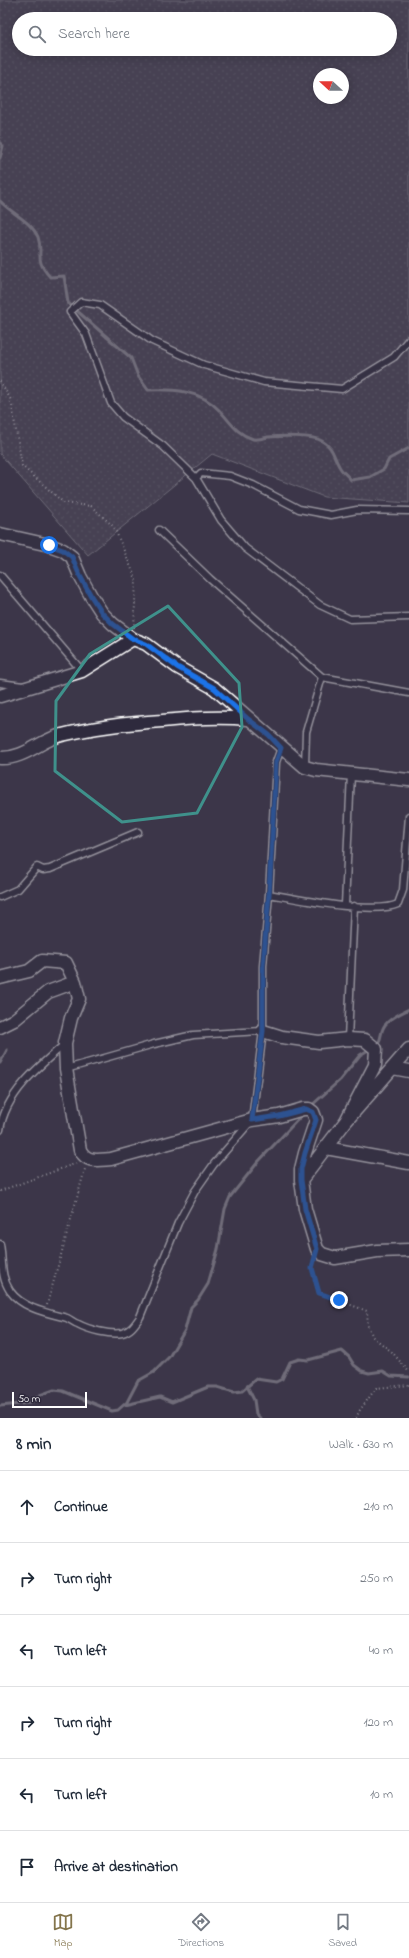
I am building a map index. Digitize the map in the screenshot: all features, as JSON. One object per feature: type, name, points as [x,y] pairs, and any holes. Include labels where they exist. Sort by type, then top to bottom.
[{"type":"street","points":[[0,534],[49,545],[63,550],[72,557],[80,576],[102,613],[133,639],[146,644],[177,667],[214,688],[248,719],[269,735],[281,748],[305,767],[409,780]]},
{"type":"street","points":[[0,696],[82,671],[133,639]]},
{"type":"street","points":[[0,758],[13,757],[38,747],[49,739],[86,730],[144,722],[222,716],[248,719]]},
{"type":"street","points":[[0,978],[29,971],[42,961],[66,963],[75,982],[79,999],[71,1018],[65,1043],[66,1069],[80,1150],[88,1159],[93,1161],[111,1159],[252,1120],[309,1109],[313,1112],[316,1120],[305,1153],[301,1169],[301,1180],[305,1209],[317,1249],[322,1254],[335,1258],[377,1251],[409,1250]]},
{"type":"street","points":[[0,1027],[14,1020],[48,992],[75,982]]},
{"type":"street","points":[[263,1031],[282,1037],[319,1042],[348,1039],[364,1040],[376,1049],[375,1065],[346,1121]]},
{"type":"street","points":[[301,1180],[346,1121],[409,1049]]},
{"type":"street","points":[[393,1068],[409,1071]]},
{"type":"street","points":[[326,1148],[409,1163]]},
{"type":"lane","points":[[409,340],[394,357],[342,389],[264,382],[204,366],[152,341],[100,305],[81,302],[70,312],[86,334],[111,403],[123,417],[163,446],[196,478],[221,520],[245,548],[320,605],[350,618],[409,617]]},
{"type":"lane","points":[[196,478],[201,473],[230,476],[253,485],[299,509],[331,515],[357,510],[409,511]]},
{"type":"lane","points":[[159,530],[210,579],[322,677],[409,693]]},
{"type":"lane","points":[[0,575],[82,671]]},
{"type":"lane","points":[[305,767],[306,732],[322,677]]},
{"type":"lane","points":[[0,683],[31,687]]},
{"type":"lane","points":[[0,1244],[1,1268],[4,1279],[10,1291],[29,1306],[69,1319],[84,1327],[122,1333],[129,1330],[140,1317],[178,1223],[195,1191],[214,1164],[252,1120],[263,1031],[263,966],[269,894],[276,762],[281,748]]},
{"type":"lane","points":[[345,905],[352,774]]},
{"type":"lane","points":[[269,894],[354,906],[385,908],[398,904],[402,890],[409,816]]},
{"type":"lane","points":[[0,897],[18,890],[37,867],[43,870],[50,869],[138,832]]},
{"type":"lane","points":[[348,1039],[354,906]]},
{"type":"lane","points":[[66,1069],[154,1044],[193,1035],[263,1031]]},
{"type":"lane","points":[[0,1130],[6,1109],[15,1095],[42,1064],[65,1043]]},
{"type":"path","points":[[0,381],[12,400],[22,466],[64,503],[91,506],[114,528],[136,579],[133,639]]},
{"type":"path","points":[[0,1191],[88,1159]]},
{"type":"path","points":[[45,1312],[88,1159]]},
{"type":"path","points":[[317,1249],[312,1268],[319,1293],[367,1311],[368,1326],[373,1337],[392,1352],[409,1372]]},
{"type":"path","points":[[356,1418],[376,1388],[409,1385]]},
{"type":"highlighted area","points":[[168,606],[239,683],[242,727],[197,813],[122,822],[55,771],[56,701],[90,654]]},
{"type":"shaded area","points":[[0,0],[409,0],[409,503],[324,497],[212,454],[88,555],[0,454]]},
{"type":"waterway","points":[[0,143],[3,146],[0,158]]},
{"type":"waterway","points":[[0,201],[35,231],[40,243],[40,261],[50,277],[64,276],[68,303],[131,358],[138,376],[148,390],[186,392],[203,398],[212,403],[237,430],[253,439],[296,436],[318,439],[329,446],[340,468],[351,480],[370,477],[384,469],[389,459],[409,448]]},
{"type":"waterway","points":[[377,1046],[380,1041],[383,1027],[387,1022],[409,1009]]},
{"type":"waterway","points":[[311,1106],[340,1080],[360,1055],[370,1049]]},
{"type":"waterway","points":[[0,1063],[7,1050]]},
{"type":"waterway","points":[[0,1406],[30,1403],[40,1395],[54,1390],[63,1391],[112,1411],[118,1410],[127,1402],[138,1381],[154,1372],[169,1357],[185,1330],[191,1307],[198,1300],[208,1284],[218,1249],[225,1209],[230,1197],[258,1162],[303,1114]]},
{"type":"waterway","points":[[125,1405],[160,1397],[172,1402],[208,1387],[217,1387],[234,1392],[242,1391],[256,1379],[276,1382],[282,1379],[290,1362],[299,1359],[308,1360],[342,1351],[349,1357],[354,1365],[362,1371],[369,1373],[383,1371],[391,1376],[409,1377]]},
{"type":"waterway","points":[[247,1386],[254,1400],[256,1414],[260,1418]]},
{"type":"route","points":[[49,545],[63,550],[72,557],[91,596],[102,613],[113,624],[133,639],[146,644],[177,667],[214,688],[248,719],[269,735],[281,748],[276,762],[269,894],[263,966],[263,1031],[252,1120],[279,1116],[303,1109],[309,1109],[313,1112],[316,1120],[301,1169],[305,1209],[313,1240],[317,1249],[312,1268],[319,1293],[339,1300]]}]
